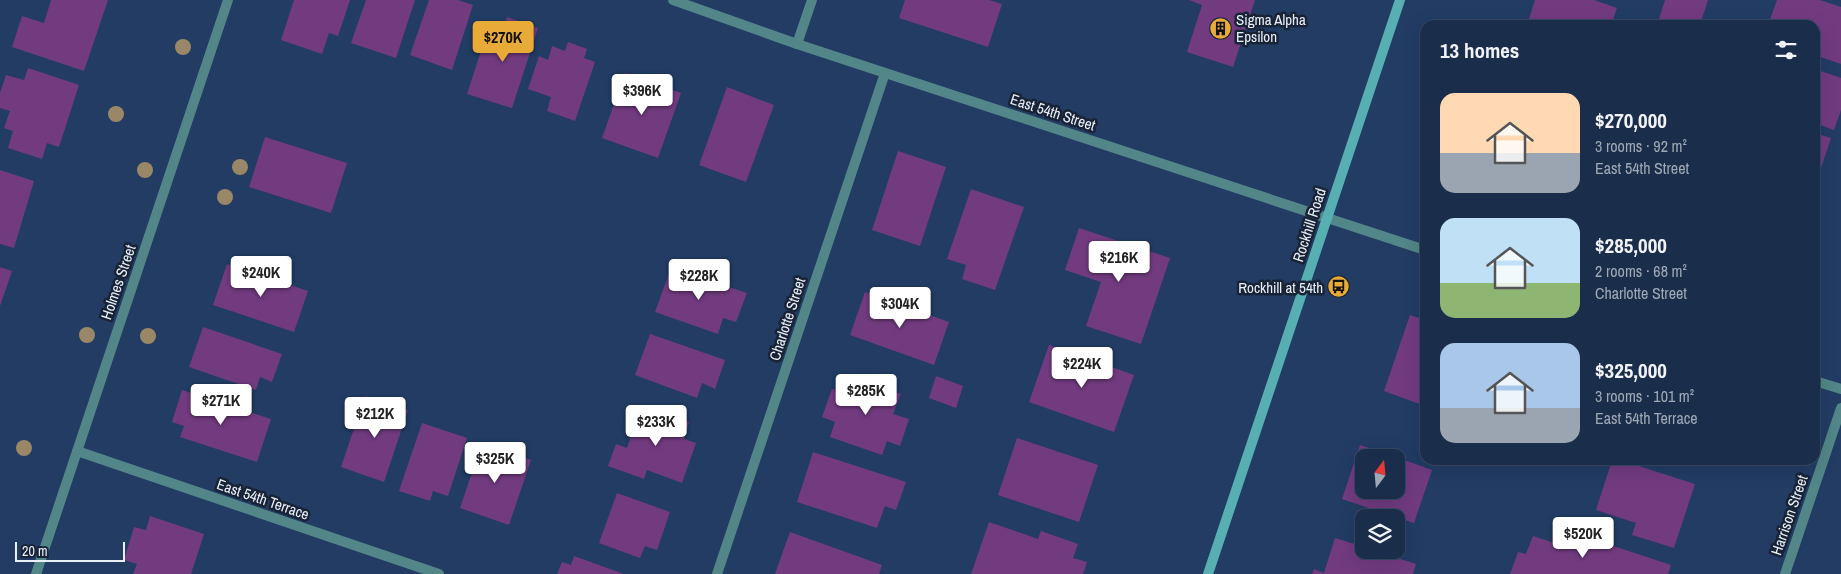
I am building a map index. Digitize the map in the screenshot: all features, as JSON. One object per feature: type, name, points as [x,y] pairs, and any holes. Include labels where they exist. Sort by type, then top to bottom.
[{"type":"main road","name":"Rockhill Road","points":[[1208,574],[1400,0]]},
{"type":"street","name":"Holmes Street","points":[[36,574],[228,0]]},
{"type":"street","name":"East 54th Street","points":[[673,0],[797,44],[1420,248]]},
{"type":"street","points":[[797,44],[812,0]]},
{"type":"street","name":"Charlotte Street","points":[[717,574],[885,73]]},
{"type":"street","points":[[1820,383],[1841,390]]},
{"type":"street","name":"Harrison Street","points":[[1785,574],[1841,408]]},
{"type":"street","name":"East 54th Terrace","points":[[77,451],[439,574]]},
{"type":"building","points":[[51,0],[108,0],[84,71],[12,47],[22,16],[44,23]]},
{"type":"building","points":[[294,0],[350,0],[338,36],[329,33],[322,54],[281,40]]},
{"type":"building","points":[[366,0],[415,0],[396,58],[351,43]]},
{"type":"building","points":[[429,0],[458,0],[473,5],[452,70],[410,55]]},
{"type":"building","points":[[905,0],[989,0],[1002,4],[988,47],[899,18]]},
{"type":"building","name":"Sigma Alpha Epsilon","points":[[1189,0],[1255,0],[1233,67],[1187,52],[1202,5]]},
{"type":"building","points":[[1535,0],[1594,0],[1617,8],[1613,20],[1529,20]]},
{"type":"building","points":[[1665,0],[1708,0],[1702,20],[1659,20]]},
{"type":"building","points":[[1777,0],[1820,0],[1841,7],[1841,64],[1820,57],[1820,20],[1770,20]]},
{"type":"building","points":[[507,17],[538,28],[512,108],[467,94],[489,26],[503,31]]},
{"type":"building","points":[[568,42],[587,49],[584,58],[595,62],[575,121],[547,111],[551,97],[528,89],[539,56],[548,60],[552,46],[565,51]]},
{"type":"building","points":[[28,68],[79,85],[59,147],[47,143],[42,159],[8,148],[13,131],[4,128],[10,111],[0,108],[0,93],[6,75],[24,80]]},
{"type":"building","points":[[1820,71],[1841,78],[1841,110],[1834,130],[1820,125]]},
{"type":"building","points":[[625,73],[681,93],[658,158],[602,138]]},
{"type":"building","points":[[727,87],[774,105],[746,182],[699,165]]},
{"type":"building","points":[[1820,135],[1831,138],[1820,171]]},
{"type":"building","points":[[265,137],[347,163],[331,213],[249,187]]},
{"type":"building","points":[[898,151],[946,167],[920,246],[872,230]]},
{"type":"building","points":[[0,170],[34,181],[14,248],[0,244]]},
{"type":"building","points":[[971,189],[1024,207],[995,290],[962,279],[966,265],[947,259]]},
{"type":"building","points":[[1079,228],[1170,258],[1141,344],[1086,326],[1101,282],[1065,270]]},
{"type":"building","points":[[227,264],[308,291],[294,332],[213,305]]},
{"type":"building","points":[[0,267],[12,271],[0,306]]},
{"type":"building","points":[[671,268],[747,293],[736,322],[723,318],[718,334],[655,312]]},
{"type":"building","points":[[865,292],[949,322],[934,365],[850,335]]},
{"type":"building","points":[[1410,315],[1420,318],[1420,404],[1384,391]]},
{"type":"building","points":[[203,327],[282,354],[272,382],[260,377],[256,390],[189,367]]},
{"type":"building","points":[[650,334],[725,360],[715,389],[702,383],[697,398],[635,375]]},
{"type":"building","points":[[1049,345],[1134,375],[1114,432],[1029,402]]},
{"type":"building","points":[[850,376],[901,394],[893,414],[909,419],[900,446],[887,441],[882,455],[830,437],[835,422],[822,417],[832,389],[844,393]]},
{"type":"building","points":[[936,376],[963,386],[956,408],[929,398]]},
{"type":"building","points":[[182,390],[271,419],[257,462],[180,437],[184,426],[172,422]]},
{"type":"building","points":[[365,396],[408,410],[384,482],[341,467]]},
{"type":"building","points":[[642,405],[689,422],[684,439],[696,443],[682,483],[647,470],[644,479],[608,466],[616,444],[627,448]]},
{"type":"building","points":[[422,423],[467,438],[448,496],[433,491],[430,501],[399,491]]},
{"type":"building","points":[[1017,438],[1098,465],[1079,522],[998,495]]},
{"type":"building","points":[[482,443],[531,460],[509,525],[460,508]]},
{"type":"building","points":[[1360,445],[1372,449],[1359,449]]},
{"type":"building","points":[[813,452],[906,482],[896,510],[885,506],[877,528],[797,502]]},
{"type":"building","points":[[1355,460],[1355,499],[1405,499],[1405,460],[1432,470],[1414,523],[1405,520],[1405,509],[1372,509],[1342,499]]},
{"type":"building","points":[[1610,465],[1636,465],[1695,484],[1674,548],[1632,535],[1636,523],[1596,510]]},
{"type":"building","points":[[617,493],[670,512],[657,550],[645,546],[640,558],[599,543]]},
{"type":"building","points":[[150,516],[204,534],[191,574],[133,574],[137,564],[124,560],[134,527],[146,530]]},
{"type":"building","points":[[989,522],[1038,539],[1041,531],[1078,544],[1073,558],[1087,562],[1083,574],[971,574]]},
{"type":"building","points":[[1568,531],[1671,565],[1668,574],[1510,574],[1518,552],[1526,554],[1533,536],[1563,546]]},
{"type":"building","points":[[790,532],[882,565],[879,574],[775,574]]},
{"type":"building","points":[[1335,538],[1355,544],[1355,559],[1401,559],[1416,564],[1413,574],[1312,574],[1314,569],[1324,573]]},
{"type":"building","points":[[574,556],[624,574],[557,574],[562,562],[571,565]]},
{"type":"place","name":"Sigma Alpha Epsilon","points":[[1220,28]]},
{"type":"place","name":"Rockhill at 54th","points":[[1339,287]]}]
